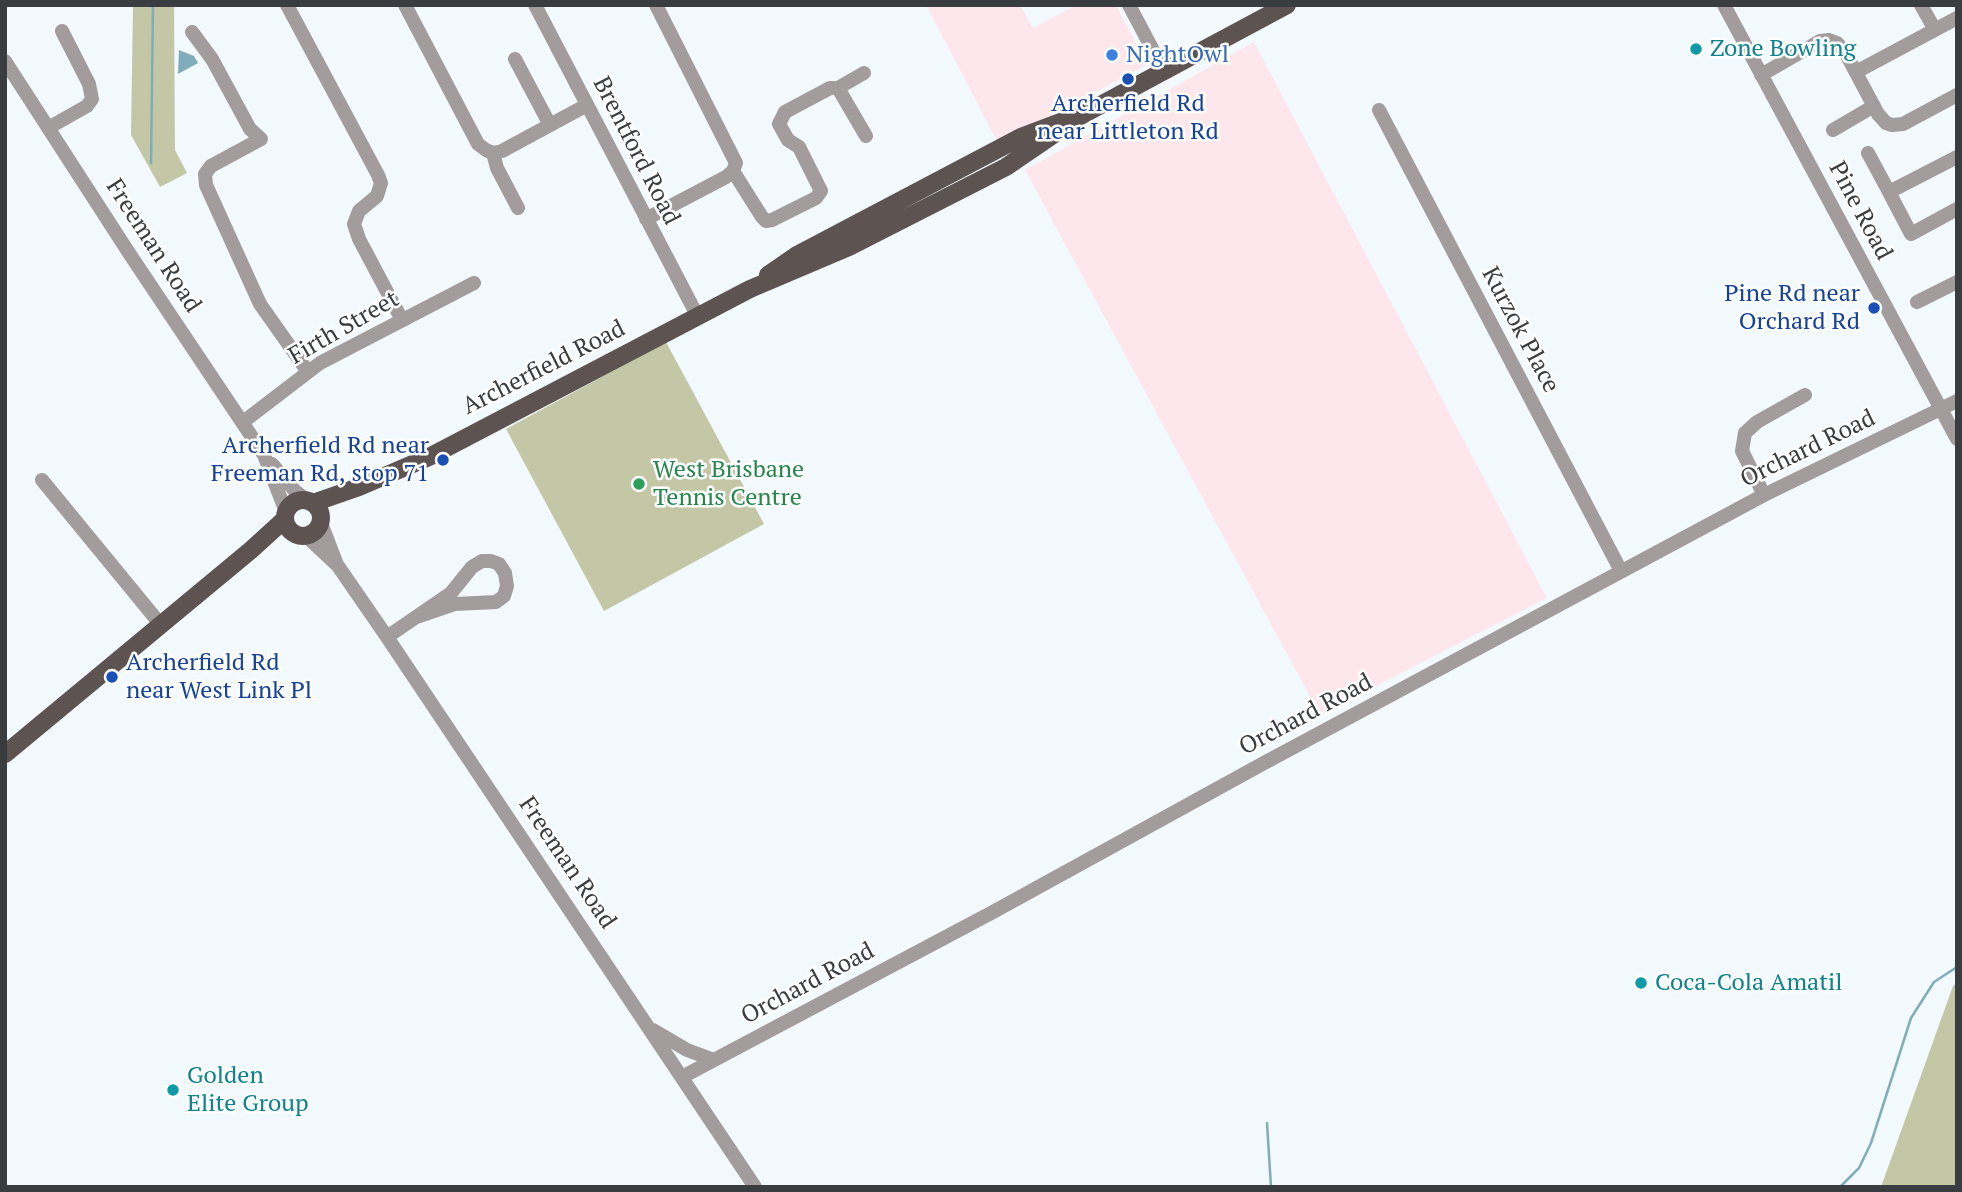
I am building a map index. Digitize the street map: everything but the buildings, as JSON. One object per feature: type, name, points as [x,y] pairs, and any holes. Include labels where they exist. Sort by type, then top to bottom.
[{"type":"main road","name":"Archerfield Road","points":[[316,511],[359,487],[429,457],[750,289],[849,247],[1006,167],[1082,115],[1287,5]]},
{"type":"main road","points":[[5,754],[251,550],[286,515],[292,504],[316,511],[315,532],[251,550]]},
{"type":"main road","points":[[286,515],[290,530],[303,536]]},
{"type":"street","points":[[287,5],[379,175],[377,196],[359,211],[354,224],[359,239],[402,320]]},
{"type":"street","points":[[405,5],[478,144],[494,153],[497,168],[518,208]]},
{"type":"street","name":"Brentford Road","points":[[535,5],[698,317]]},
{"type":"street","points":[[646,219],[733,171],[736,163],[656,5]]},
{"type":"street","points":[[1129,5],[1164,71]]},
{"type":"street","name":"Pine Road","points":[[1724,5],[1957,439]]},
{"type":"street","points":[[1921,5],[1935,30]]},
{"type":"street","points":[[1856,72],[1957,18]]},
{"type":"street","points":[[48,128],[87,106],[92,99],[89,83],[62,31]]},
{"type":"street","points":[[192,32],[212,59],[250,129],[261,139],[211,166],[205,174],[206,185],[260,304],[308,372]]},
{"type":"street","points":[[1761,75],[1820,41],[1829,40],[1841,47],[1882,120],[1897,125],[1957,95]]},
{"type":"street","points":[[515,59],[550,125]]},
{"type":"street","name":"Freeman Road","points":[[5,61],[264,455],[316,511],[338,566],[755,1187]]},
{"type":"street","points":[[733,171],[766,221],[816,198],[821,191],[819,184],[799,147],[788,140],[779,124],[785,112],[864,73]]},
{"type":"street","points":[[838,88],[866,136]]},
{"type":"street","points":[[494,153],[587,105]]},
{"type":"street","points":[[1833,130],[1874,106]]},
{"type":"street","name":"Kurzok Place","points":[[1379,110],[1621,571]]},
{"type":"street","points":[[1868,153],[1911,234],[1957,209]]},
{"type":"street","points":[[1889,192],[1957,156]]},
{"type":"street","points":[[1917,302],[1957,282]]},
{"type":"street","name":"Firth Street","points":[[243,422],[320,363],[474,283]]},
{"type":"street","points":[[1763,495],[1742,451],[1745,433],[1757,422],[1805,395]]},
{"type":"street","name":"Orchard Road","points":[[682,1077],[982,918],[1763,495],[1957,401]]},
{"type":"street","name":"Freeman Road","points":[[264,455],[286,515]]},
{"type":"street","points":[[42,480],[160,625]]},
{"type":"street","name":"Freeman Road","points":[[303,536],[338,566]]},
{"type":"street","points":[[387,636],[452,593],[472,567],[482,561],[499,564],[505,573],[507,586],[504,596],[496,601],[455,604],[417,617]]},
{"type":"street","points":[[650,1028],[687,1050],[714,1059]]},
{"type":"shaded area","points":[[926,5],[1020,5],[1033,28],[1076,5],[1116,5],[1147,65],[998,143]]},
{"type":"shaded area","points":[[1254,42],[1547,598],[1320,715],[1025,170]]},
{"type":"green space","points":[[133,5],[174,5],[175,150],[187,173],[160,187],[131,135]]},
{"type":"green space","name":"West Brisbane Tennis Centre","points":[[666,342],[764,524],[604,611],[506,429]]},
{"type":"green space","points":[[1957,983],[1957,1187],[1881,1187],[1953,986]]},
{"type":"water","points":[[179,50],[194,56],[198,63],[178,74]]},
{"type":"waterway","points":[[151,163],[153,5]]},
{"type":"waterway","points":[[1840,1187],[1859,1168],[1871,1143],[1911,1018],[1934,982],[1957,967]]},
{"type":"waterway","points":[[1267,1123],[1271,1187]]},
{"type":"place","name":"Zone Bowling","points":[[1696,49]]},
{"type":"place","name":"NightOwl","points":[[1112,55]]},
{"type":"place","name":"Archerfield Rd near Littleton Rd","points":[[1128,79]]},
{"type":"place","name":"Pine Rd near Orchard Rd","points":[[1874,308]]},
{"type":"place","name":"Archerfield Rd near Freeman Rd, stop 71","points":[[443,460]]},
{"type":"place","name":"West Brisbane Tennis Centre","points":[[639,484]]},
{"type":"place","name":"Archerfield Rd near West Link Pl","points":[[112,677]]},
{"type":"place","name":"Coca-Cola Amatil","points":[[1641,983]]},
{"type":"place","name":"Golden Elite Group","points":[[173,1090]]}]
